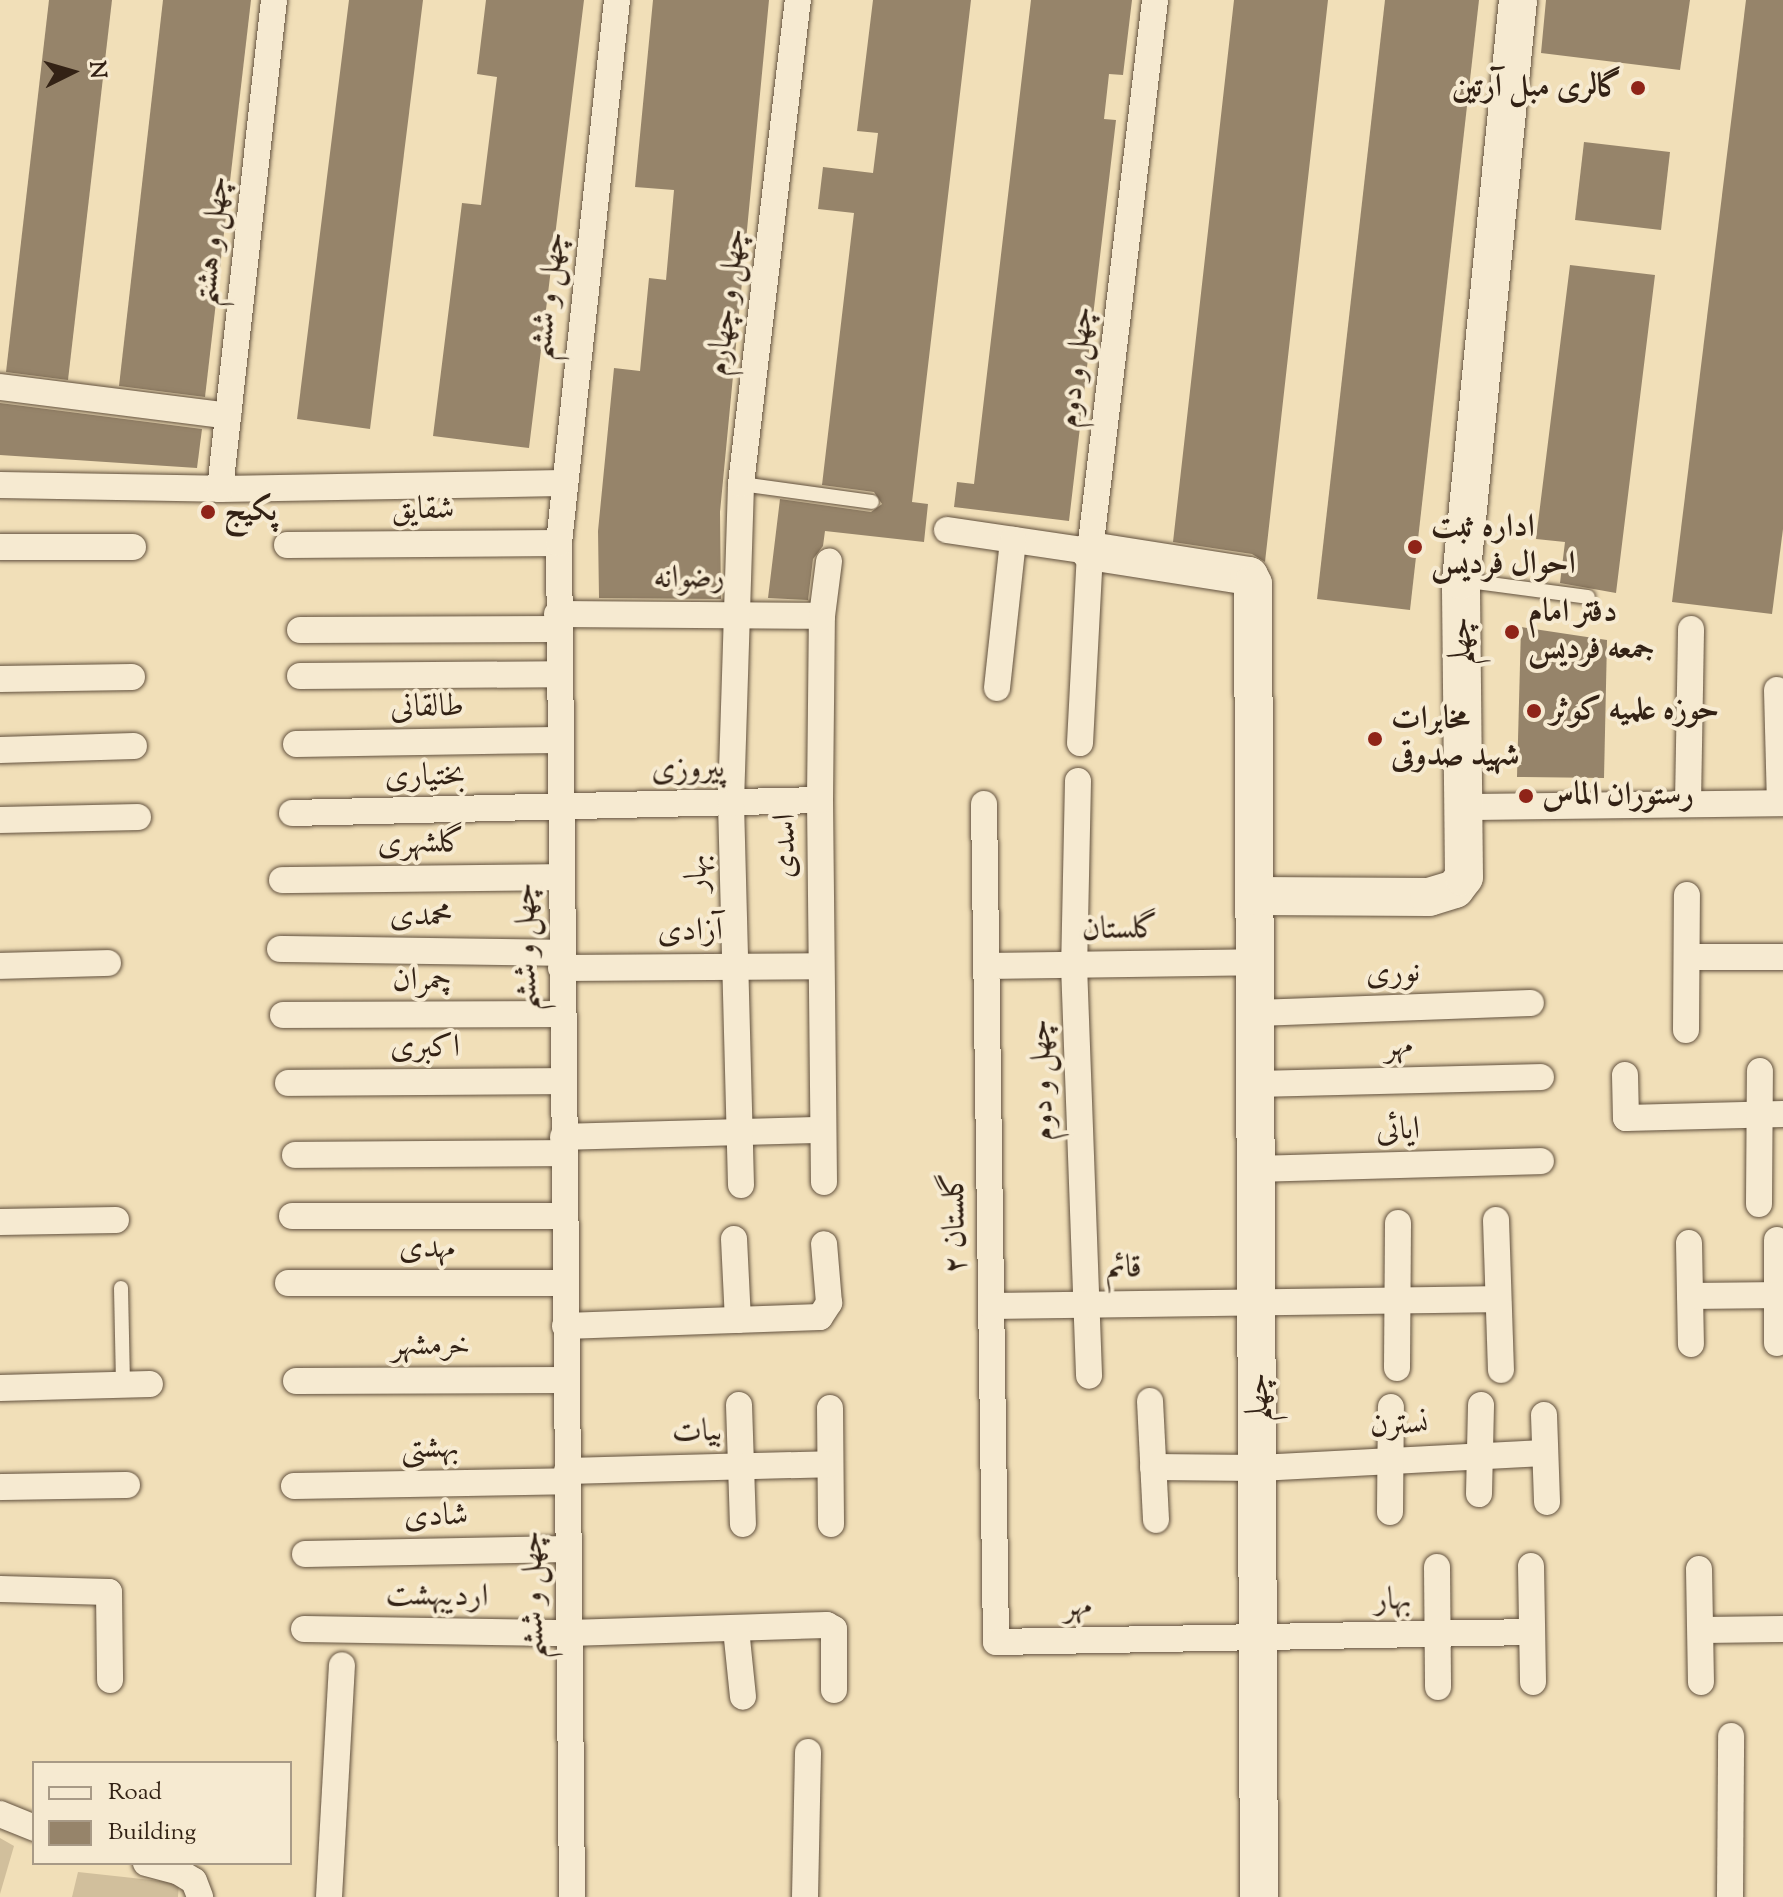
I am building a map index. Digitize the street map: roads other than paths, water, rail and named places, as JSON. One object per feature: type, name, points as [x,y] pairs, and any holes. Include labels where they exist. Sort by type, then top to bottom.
[{"type":"street","name":"چهل و هشتم","points":[[220,489],[274,0]]},
{"type":"street","name":"چهل و ششم","points":[[572,1897],[557,622],[562,483],[617,0]]},
{"type":"street","name":"چهل و چهارم","points":[[737,612],[741,484],[798,0]]},
{"type":"street","name":"چهل و دوم","points":[[1080,743],[1090,551],[1155,0]]},
{"type":"street","name":"چهلم","points":[[1256,896],[1429,897],[1455,889],[1466,860],[1461,580],[1518,0]]},
{"type":"street","points":[[0,387],[228,416]]},
{"type":"street","points":[[0,485],[220,489],[562,483]]},
{"type":"street","points":[[947,530],[1090,551]]},
{"type":"street","points":[[997,688],[1013,540]]},
{"type":"street","name":"شقایق","points":[[287,545],[559,543]]},
{"type":"street","points":[[0,547],[133,547]]},
{"type":"street","name":"چهلم","points":[[1090,551],[1249,576],[1253,584],[1259,1084],[1259,1897]]},
{"type":"street","name":"اسدی","points":[[824,1182],[821,1130],[820,800],[822,616],[829,561]]},
{"type":"street","name":"رضوانه","points":[[300,630],[557,622],[737,612],[822,616]]},
{"type":"street","name":"بهار","points":[[737,612],[731,803],[741,1185]]},
{"type":"street","points":[[1688,803],[1691,629]]},
{"type":"street","points":[[300,676],[557,674]]},
{"type":"street","points":[[0,679],[132,677]]},
{"type":"street","points":[[1466,807],[1781,803],[1777,690]]},
{"type":"street","name":"طالقانی","points":[[296,744],[558,740]]},
{"type":"street","points":[[0,750],[134,746]]},
{"type":"street","name":"چهل و دوم","points":[[1078,781],[1074,965],[1089,1376]]},
{"type":"street","name":"پیروزی","points":[[559,809],[820,800]]},
{"type":"street","name":"گلستان ۲","points":[[984,804],[996,1642]]},
{"type":"street","name":"بختیاری","points":[[292,813],[559,809]]},
{"type":"street","points":[[0,820],[138,817]]},
{"type":"street","name":"گلشهری","points":[[282,880],[560,877]]},
{"type":"street","points":[[1686,1030],[1687,895]]},
{"type":"street","name":"محمدی","points":[[280,949],[561,960]]},
{"type":"street","points":[[1687,957],[1783,957]]},
{"type":"street","name":"آزادی","points":[[561,960],[821,966]]},
{"type":"street","name":"گلستان","points":[[986,966],[1256,962]]},
{"type":"street","points":[[0,966],[108,963]]},
{"type":"street","name":"نوری","points":[[1256,1013],[1531,1003]]},
{"type":"street","name":"چمران","points":[[283,1015],[562,1014]]},
{"type":"street","points":[[1759,1204],[1771,1114],[1760,1071]]},
{"type":"street","points":[[1625,1075],[1626,1118],[1771,1114]]},
{"type":"street","name":"مهر","points":[[1259,1084],[1541,1077]]},
{"type":"street","name":"اکبری","points":[[288,1083],[562,1081]]},
{"type":"street","points":[[295,1155],[563,1145],[821,1130]]},
{"type":"street","name":"ایائی","points":[[1258,1169],[1541,1161]]},
{"type":"street","points":[[292,1216],[564,1216]]},
{"type":"street","points":[[0,1222],[116,1220]]},
{"type":"street","points":[[1496,1220],[1496,1299],[1501,1370]]},
{"type":"street","points":[[1397,1368],[1398,1223]]},
{"type":"street","points":[[734,1239],[738,1320]]},
{"type":"street","points":[[1777,1240],[1780,1295],[1777,1343]]},
{"type":"street","points":[[1689,1243],[1691,1344]]},
{"type":"street","points":[[565,1326],[820,1317],[827,1311],[824,1244]]},
{"type":"street","name":"مهدی","points":[[288,1283],[565,1283]]},
{"type":"street","points":[[1690,1296],[1780,1295]]},
{"type":"street","name":"قائم","points":[[991,1306],[1496,1299]]},
{"type":"street","name":"خرمشهر","points":[[296,1381],[566,1380]]},
{"type":"street","points":[[0,1388],[150,1384]]},
{"type":"street","points":[[1150,1401],[1156,1520]]},
{"type":"street","points":[[739,1405],[743,1524]]},
{"type":"street","points":[[1479,1494],[1481,1405]]},
{"type":"street","points":[[1390,1512],[1391,1407]]},
{"type":"street","points":[[830,1408],[831,1524]]},
{"type":"street","points":[[1544,1415],[1547,1502]]},
{"type":"street","name":"نسترن","points":[[1153,1467],[1259,1468],[1544,1453]]},
{"type":"street","name":"بیات","points":[[567,1476],[829,1464]]},
{"type":"street","name":"بهشتی","points":[[294,1486],[567,1476]]},
{"type":"street","points":[[0,1487],[127,1485]]},
{"type":"street","name":"شادی","points":[[305,1554],[568,1549]]},
{"type":"street","points":[[1531,1566],[1533,1682]]},
{"type":"street","points":[[1437,1567],[1440,1634],[1438,1687]]},
{"type":"street","points":[[1699,1569],[1703,1630],[1701,1682]]},
{"type":"street","points":[[0,1589],[109,1592],[110,1680]]},
{"type":"street","name":"اردیبهشت","points":[[304,1629],[569,1633],[827,1625],[834,1629],[834,1690]]},
{"type":"street","points":[[736,1629],[743,1697]]},
{"type":"street","points":[[1703,1630],[1783,1629]]},
{"type":"street","name":"بهار","points":[[1257,1638],[1531,1632]]},
{"type":"street","name":"مهر","points":[[996,1642],[1257,1638]]},
{"type":"street","points":[[329,1897],[342,1665]]},
{"type":"street","points":[[1730,1897],[1731,1736]]},
{"type":"street","points":[[805,1897],[808,1752]]},
{"type":"street","points":[[0,1814],[32,1827]]},
{"type":"street","points":[[153,1865],[179,1872],[194,1881],[200,1897]]},
{"type":"lane","points":[[741,484],[872,502]]},
{"type":"lane","points":[[1461,580],[1588,597]]},
{"type":"lane","points":[[121,1288],[123,1385]]},
{"type":"place","name":"گالری مبل آرتین","points":[[1638,88]]},
{"type":"place","name":"پکیج","points":[[208,512]]},
{"type":"place","name":"اداره ثبت احوال فردیس","points":[[1415,547]]},
{"type":"place","name":"دفتر امام جمعه فردیس","points":[[1512,632]]},
{"type":"place","name":"حوزه علمیه کوثر","points":[[1534,711]]},
{"type":"place","name":"مخابرات شهید صدوقی","points":[[1375,739]]},
{"type":"place","name":"رستوران الماس","points":[[1526,796]]}]
